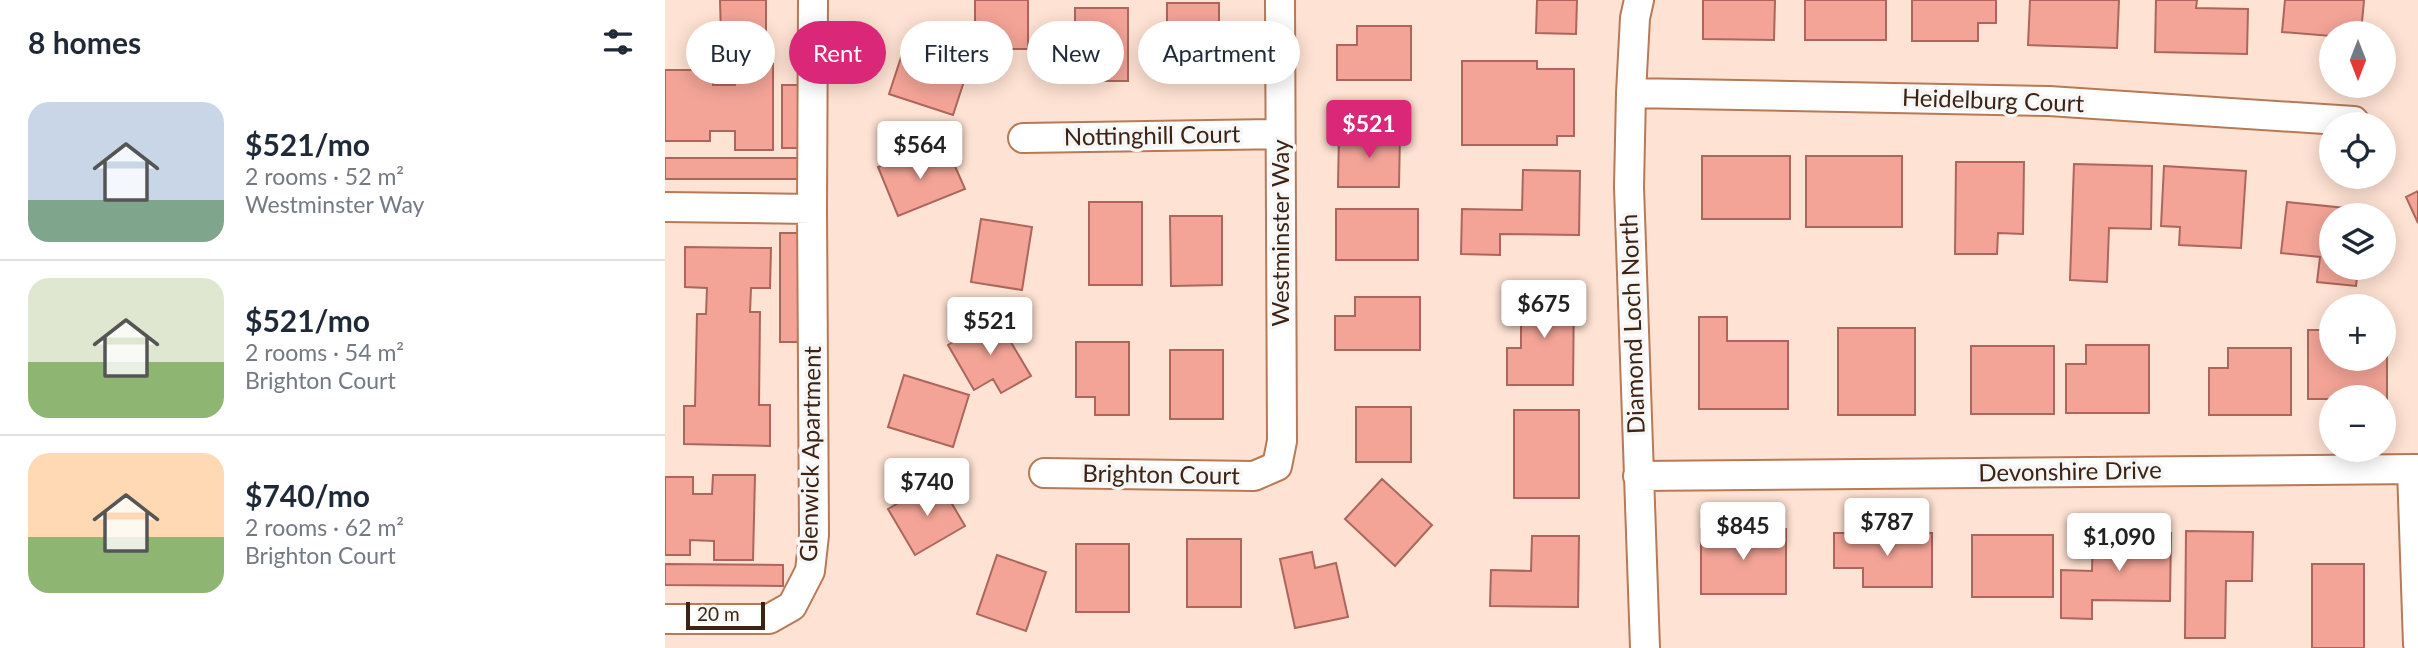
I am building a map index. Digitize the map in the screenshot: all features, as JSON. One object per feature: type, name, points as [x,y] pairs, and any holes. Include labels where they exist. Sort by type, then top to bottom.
[{"type":"street","name":"Glenwick Apartment","points":[[665,619],[769,619],[792,606],[810,571],[814,535],[813,0]]},
{"type":"street","name":"Westminster Way","points":[[1277,466],[1282,441],[1280,0]]},
{"type":"street","name":"Diamond Loch North","points":[[1639,0],[1635,18],[1630,93],[1629,187],[1645,648]]},
{"type":"street","name":"Heidelburg Court","points":[[1630,93],[2049,101],[2319,119]]},
{"type":"street","name":"Nottinghill Court","points":[[1023,138],[1280,134]]},
{"type":"street","points":[[665,207],[812,209]]},
{"type":"street","name":"Brighton Court","points":[[1044,473],[1254,476],[1277,466]]},
{"type":"street","points":[[2415,469],[2418,644]]},
{"type":"street","name":"Devonshire Drive","points":[[1638,476],[2415,469]]},
{"type":"building","points":[[720,0],[766,0],[766,21],[721,21]]},
{"type":"building","points":[[975,0],[1028,0],[1027,49],[1013,49],[1013,21],[975,21]]},
{"type":"building","points":[[1537,0],[1577,0],[1576,34],[1536,33]]},
{"type":"building","points":[[1703,0],[1775,0],[1774,40],[1703,39]]},
{"type":"building","points":[[1805,0],[1886,0],[1886,40],[1805,40]]},
{"type":"building","points":[[1912,0],[1996,0],[1996,23],[1978,23],[1978,41],[1912,41]]},
{"type":"building","points":[[2030,0],[2119,0],[2117,48],[2028,45]]},
{"type":"building","points":[[2156,0],[2197,0],[2196,8],[2248,9],[2247,54],[2155,52]]},
{"type":"building","points":[[2285,0],[2364,0],[2362,21],[2319,21],[2319,35],[2282,32]]},
{"type":"building","points":[[1167,3],[1219,3],[1219,21],[1167,21]]},
{"type":"building","points":[[1075,8],[1128,8],[1128,81],[1124,81],[1124,21],[1075,21]]},
{"type":"building","points":[[1357,26],[1411,26],[1411,80],[1337,80],[1337,45],[1357,45]]},
{"type":"building","points":[[900,60],[900,84],[963,84],[953,115],[889,94]]},
{"type":"building","points":[[1462,61],[1537,61],[1537,69],[1574,69],[1574,136],[1557,136],[1557,145],[1462,145]]},
{"type":"building","points":[[665,70],[686,70],[686,84],[773,84],[773,150],[735,150],[735,131],[710,131],[710,141],[665,141]]},
{"type":"building","points":[[782,85],[802,85],[802,148],[782,148]]},
{"type":"building","points":[[1339,133],[1400,133],[1399,187],[1338,187]]},
{"type":"building","points":[[926,148],[933,164],[951,157],[965,189],[898,216],[878,167]]},
{"type":"building","points":[[1702,156],[1790,156],[1790,219],[1702,219]]},
{"type":"building","points":[[1806,156],[1902,156],[1902,227],[1806,227]]},
{"type":"building","points":[[665,158],[803,158],[803,179],[665,179]]},
{"type":"building","points":[[1956,162],[2024,162],[2023,234],[1998,233],[1997,254],[1955,254]]},
{"type":"building","points":[[2074,164],[2152,166],[2151,229],[2109,228],[2107,282],[2070,280]]},
{"type":"building","points":[[2164,166],[2246,171],[2241,248],[2179,245],[2180,227],[2161,226]]},
{"type":"building","points":[[1523,170],[1580,171],[1579,235],[1500,234],[1500,255],[1461,254],[1462,209],[1522,210]]},
{"type":"building","points":[[2418,191],[2418,223],[2406,197]]},
{"type":"building","points":[[1089,202],[1142,202],[1142,285],[1089,285]]},
{"type":"building","points":[[2287,202],[2319,205],[2319,257],[2281,253]]},
{"type":"building","points":[[1336,209],[1418,209],[1418,260],[1336,260]]},
{"type":"building","points":[[1170,216],[1222,216],[1222,285],[1171,286]]},
{"type":"building","points":[[981,219],[1032,227],[1022,290],[971,282]]},
{"type":"building","points":[[780,233],[803,233],[803,342],[780,342]]},
{"type":"building","points":[[685,247],[771,248],[770,288],[751,288],[750,312],[760,312],[759,405],[770,405],[770,446],[684,444],[684,406],[695,406],[697,314],[706,314],[707,288],[685,287]]},
{"type":"building","points":[[2319,265],[2319,280],[2357,280],[2356,286],[2317,282]]},
{"type":"building","points":[[1521,289],[1574,289],[1573,385],[1507,385],[1507,348],[1521,348]]},
{"type":"building","points":[[1355,297],[1420,297],[1420,350],[1335,350],[1335,316],[1355,316]]},
{"type":"building","points":[[996,317],[1031,376],[1001,393],[993,379],[974,390],[948,345]]},
{"type":"building","points":[[1699,317],[1727,317],[1727,341],[1788,341],[1788,409],[1699,409]]},
{"type":"building","points":[[1838,328],[1915,328],[1915,415],[1838,415]]},
{"type":"building","points":[[2308,330],[2319,330],[2319,371],[2387,371],[2387,385],[2319,385],[2319,399],[2308,399]]},
{"type":"building","points":[[1076,342],[1129,342],[1129,415],[1095,415],[1095,397],[1076,397]]},
{"type":"building","points":[[2086,345],[2149,345],[2149,413],[2066,413],[2066,364],[2086,364]]},
{"type":"building","points":[[1971,346],[2054,346],[2054,414],[1971,414]]},
{"type":"building","points":[[2228,348],[2291,348],[2291,415],[2209,415],[2209,368],[2228,368]]},
{"type":"building","points":[[1170,350],[1223,350],[1223,419],[1170,419]]},
{"type":"building","points":[[904,375],[969,395],[953,447],[888,427]]},
{"type":"building","points":[[1356,407],[1411,407],[1411,462],[1356,462]]},
{"type":"building","points":[[1514,410],[1579,410],[1579,498],[1514,498]]},
{"type":"building","points":[[713,475],[755,475],[753,560],[714,560],[714,541],[690,540],[690,555],[665,555],[665,477],[693,477],[693,494],[712,494]]},
{"type":"building","points":[[1382,479],[1432,525],[1395,566],[1345,519]]},
{"type":"building","points":[[938,480],[965,526],[915,555],[888,509]]},
{"type":"building","points":[[1701,529],[1786,529],[1786,594],[1701,594]]},
{"type":"building","points":[[2186,531],[2253,532],[2252,581],[2226,581],[2225,638],[2185,638]]},
{"type":"building","points":[[2093,532],[2171,533],[2170,601],[2092,600],[2092,619],[2061,618],[2061,570],[2092,571]]},
{"type":"building","points":[[1834,533],[1932,533],[1932,587],[1863,587],[1863,568],[1834,568]]},
{"type":"building","points":[[1972,535],[2053,535],[2053,597],[1972,597]]},
{"type":"building","points":[[1532,536],[1579,536],[1578,607],[1490,606],[1491,570],[1531,571]]},
{"type":"building","points":[[1187,539],[1241,539],[1241,607],[1187,607]]},
{"type":"building","points":[[1076,544],[1129,544],[1129,612],[1076,612]]},
{"type":"building","points":[[1312,552],[1315,568],[1336,563],[1348,617],[1295,628],[1280,559]]},
{"type":"building","points":[[997,555],[1046,572],[1026,631],[977,614]]},
{"type":"building","points":[[665,564],[783,565],[783,586],[665,585]]},
{"type":"building","points":[[2312,564],[2364,564],[2364,648],[2312,648]]}]
